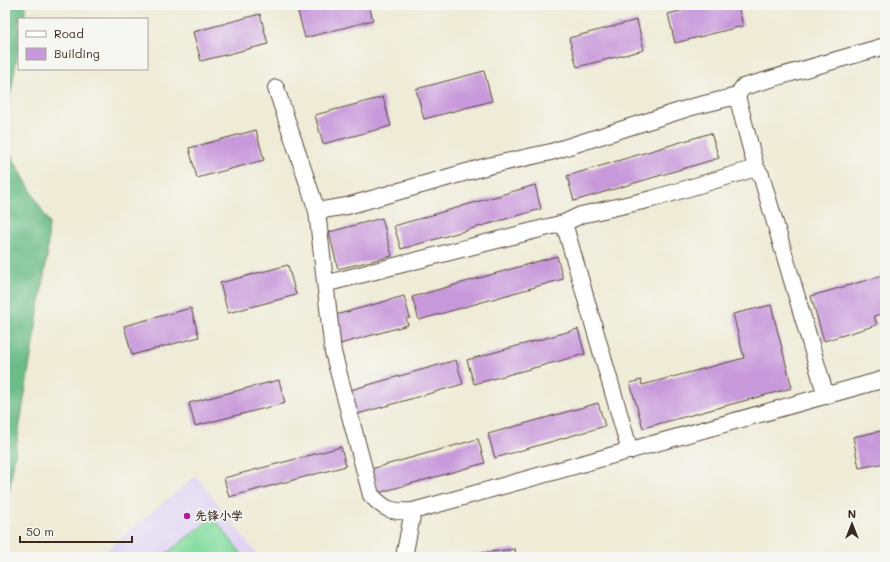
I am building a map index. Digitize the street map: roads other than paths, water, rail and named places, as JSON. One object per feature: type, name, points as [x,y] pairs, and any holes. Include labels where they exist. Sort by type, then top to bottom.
[{"type":"street","points":[[317,211],[347,206],[488,166],[551,152],[692,107],[737,96],[743,87],[885,46]]},
{"type":"street","points":[[276,88],[317,211],[333,352],[371,495],[382,506],[397,512],[413,511],[885,379]]},
{"type":"street","points":[[737,96],[756,168],[761,176],[826,396]]},
{"type":"street","points":[[328,283],[564,224],[581,215],[652,199],[756,168]]},
{"type":"street","points":[[564,224],[630,451]]},
{"type":"street","points":[[404,557],[413,511]]},
{"type":"place","name":"先锋小学","points":[[187,516]]}]
